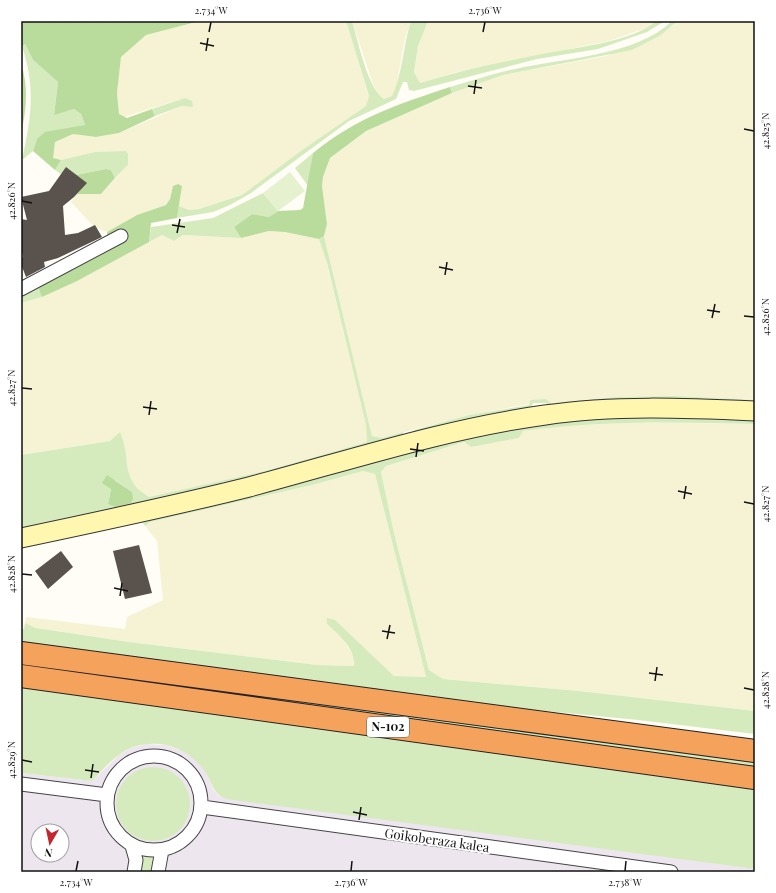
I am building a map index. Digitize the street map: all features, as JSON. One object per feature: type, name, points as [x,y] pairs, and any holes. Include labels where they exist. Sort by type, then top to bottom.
[{"type":"highway","name":"N-102","points":[[21,653],[755,751]]},
{"type":"highway","name":"N-102","points":[[21,676],[755,778]]},
{"type":"street","points":[[21,289],[121,236]]},
{"type":"street","points":[[21,538],[225,492],[432,437],[547,414],[632,408],[755,411]]},
{"type":"street","points":[[152,756],[168,758],[183,765],[194,776],[201,791],[202,807],[198,823],[190,836],[177,845],[162,850],[147,850],[132,846],[120,837],[111,824],[107,810],[107,795],[112,780],[123,767],[136,759],[152,756]]},
{"type":"street","points":[[21,784],[107,795]]},
{"type":"street","name":"Goikoberaza kalea","points":[[202,807],[671,872]]},
{"type":"street","points":[[132,846],[136,860],[134,872]]},
{"type":"street","points":[[158,872],[162,850]]},
{"type":"shaded area","points":[[200,21],[346,21],[369,97],[366,106],[302,150],[242,195],[199,209],[189,210],[179,206],[182,186],[173,186],[170,199],[166,205],[137,215],[107,232],[94,227],[71,202],[77,194],[101,194],[128,165],[114,152],[95,152],[61,160],[53,158],[53,145],[55,142],[73,134],[96,137],[119,133],[182,106],[193,106],[185,98],[124,117],[119,114],[117,93],[121,57],[126,52],[146,35]]},
{"type":"shaded area","points":[[352,21],[411,21],[405,38],[396,88],[392,96],[384,99],[379,95],[373,84]]},
{"type":"shaded area","points":[[428,21],[656,21],[649,27],[609,41],[457,72],[420,83],[414,72],[418,46]]},
{"type":"shaded area","points":[[677,21],[755,21],[755,400],[676,396],[616,397],[550,403],[530,400],[529,404],[469,415],[382,438],[372,436],[324,236],[327,224],[322,186],[323,177],[330,158],[366,131],[452,93],[503,75],[606,56],[661,35]]},
{"type":"shaded area","points":[[269,231],[285,232],[319,239],[322,244],[366,425],[367,442],[269,470],[149,497],[142,493],[130,479],[122,437],[110,441],[21,455],[21,303],[42,297],[162,235],[174,241],[183,235],[241,238]]},
{"type":"shaded area","points":[[632,422],[755,424],[755,711],[579,691],[443,679],[429,670],[394,533],[381,472],[386,466],[464,442],[471,447],[519,438],[523,431],[571,424]]},
{"type":"shaded area","points":[[363,471],[375,474],[426,677],[394,676],[335,621],[328,619],[327,624],[343,639],[355,658],[354,666],[317,665],[129,642],[36,628],[25,623],[26,617],[125,629],[127,617],[163,600],[157,541],[145,526],[150,522],[312,485]]},
{"type":"shaded area","points":[[146,744],[165,745],[183,751],[195,758],[205,770],[213,789],[219,796],[749,868],[755,869],[755,872],[21,872],[21,773],[92,781],[119,755],[131,748]]},
{"type":"green space","points":[[21,21],[200,21],[146,35],[121,57],[117,93],[119,114],[127,118],[152,109],[155,116],[119,133],[96,137],[73,134],[55,142],[53,158],[61,160],[55,170],[33,151],[37,139],[45,132],[85,125],[81,114],[74,109],[54,115],[58,82],[33,60],[25,44],[21,47]]},
{"type":"green space","points":[[346,21],[352,21],[368,74],[378,93],[384,99],[392,96],[396,87],[411,21],[428,21],[418,46],[414,72],[420,83],[493,64],[616,40],[632,35],[656,21],[665,21],[647,32],[598,49],[537,59],[414,91],[409,90],[407,82],[403,82],[396,99],[349,121],[251,193],[230,205],[213,212],[177,218],[179,206],[189,210],[199,209],[242,195],[302,150],[366,106],[369,96]]},
{"type":"green space","points":[[672,21],[677,21],[661,35],[632,50],[503,75],[452,93],[450,87],[507,71],[619,49],[639,42],[657,33]]},
{"type":"green space","points":[[25,44],[33,60],[58,82],[54,114],[74,109],[81,114],[85,125],[37,139],[33,151],[22,160],[28,131],[31,103],[29,76],[22,46]]},
{"type":"green space","points":[[21,64],[24,72],[26,99],[21,134]]},
{"type":"green space","points":[[450,87],[452,93],[366,131],[330,158],[323,177],[322,186],[327,224],[324,236],[319,239],[285,232],[269,231],[241,238],[234,227],[252,214],[269,217],[278,211],[300,210],[303,208],[313,153],[346,130],[378,113]]},
{"type":"green space","points":[[185,98],[192,101],[193,107],[182,106],[155,116],[152,109]]},
{"type":"green space","points":[[126,151],[128,154],[128,165],[115,178],[111,170],[106,169],[76,175],[71,181],[55,170],[61,160],[95,152]]},
{"type":"green space","points":[[313,153],[308,186],[295,168]]},
{"type":"green space","points":[[106,169],[111,170],[115,178],[101,194],[77,194],[82,188],[76,175]]},
{"type":"green space","points":[[290,172],[305,191],[278,211],[263,193]]},
{"type":"green space","points":[[178,184],[182,186],[177,218],[151,223],[149,242],[77,281],[42,297],[37,285],[108,247],[107,232],[137,215],[166,205],[170,199],[173,186]]},
{"type":"green space","points":[[263,193],[278,211],[269,217],[252,214],[234,227],[241,238],[183,235],[174,241],[162,235],[149,242],[151,227],[213,218]]},
{"type":"green space","points":[[324,236],[372,436],[382,438],[403,432],[403,439],[234,485],[232,481],[222,482],[220,488],[28,530],[21,527],[21,455],[110,441],[120,432],[130,476],[140,490],[149,497],[269,470],[367,442],[366,425],[327,263],[319,239]],"holes":[[[115,480],[132,492],[131,503],[108,504],[111,488]]]},
{"type":"green space","points":[[37,285],[42,297],[21,303],[21,293]]},
{"type":"green space","points":[[676,396],[755,400],[755,405],[547,407],[546,403],[533,403],[530,411],[415,435],[414,430],[469,415],[529,405],[530,400],[546,399],[551,403],[616,397]]},
{"type":"green space","points":[[577,417],[755,417],[755,424],[610,423],[552,427],[523,431],[519,438],[471,447],[464,442],[386,466],[381,472],[394,533],[429,670],[443,679],[579,691],[755,711],[755,734],[638,720],[505,707],[21,642],[21,629],[24,629],[25,623],[36,628],[129,642],[317,665],[354,666],[354,660],[350,648],[327,624],[327,618],[335,620],[394,676],[426,677],[375,474],[363,471],[312,485],[150,522],[145,526],[140,519],[446,440]]},
{"type":"green space","points":[[107,475],[132,492],[133,499],[131,503],[116,507],[108,504],[111,489],[102,483]]},
{"type":"green space","points":[[21,685],[755,789],[755,869],[226,799],[217,793],[206,773],[195,760],[186,753],[164,745],[140,745],[129,749],[112,761],[92,781],[21,773]]},
{"type":"green space","points":[[241,690],[755,757],[755,770],[239,698]]},
{"type":"green space","points":[[146,767],[160,767],[174,773],[184,783],[190,797],[190,811],[184,825],[174,835],[160,841],[146,841],[132,835],[122,825],[116,811],[116,797],[122,783],[132,773]]},
{"type":"green space","points":[[142,855],[154,857],[152,872],[140,872]]},
{"type":"building","points":[[66,167],[87,183],[63,206],[65,235],[78,233],[95,225],[102,237],[58,258],[44,262],[45,267],[26,277],[21,264],[21,258],[23,257],[21,249],[21,219],[27,220],[21,197],[49,191]]},
{"type":"building","points":[[139,545],[152,593],[125,599],[113,551]]},
{"type":"building","points":[[61,551],[73,567],[48,589],[35,571]]}]
